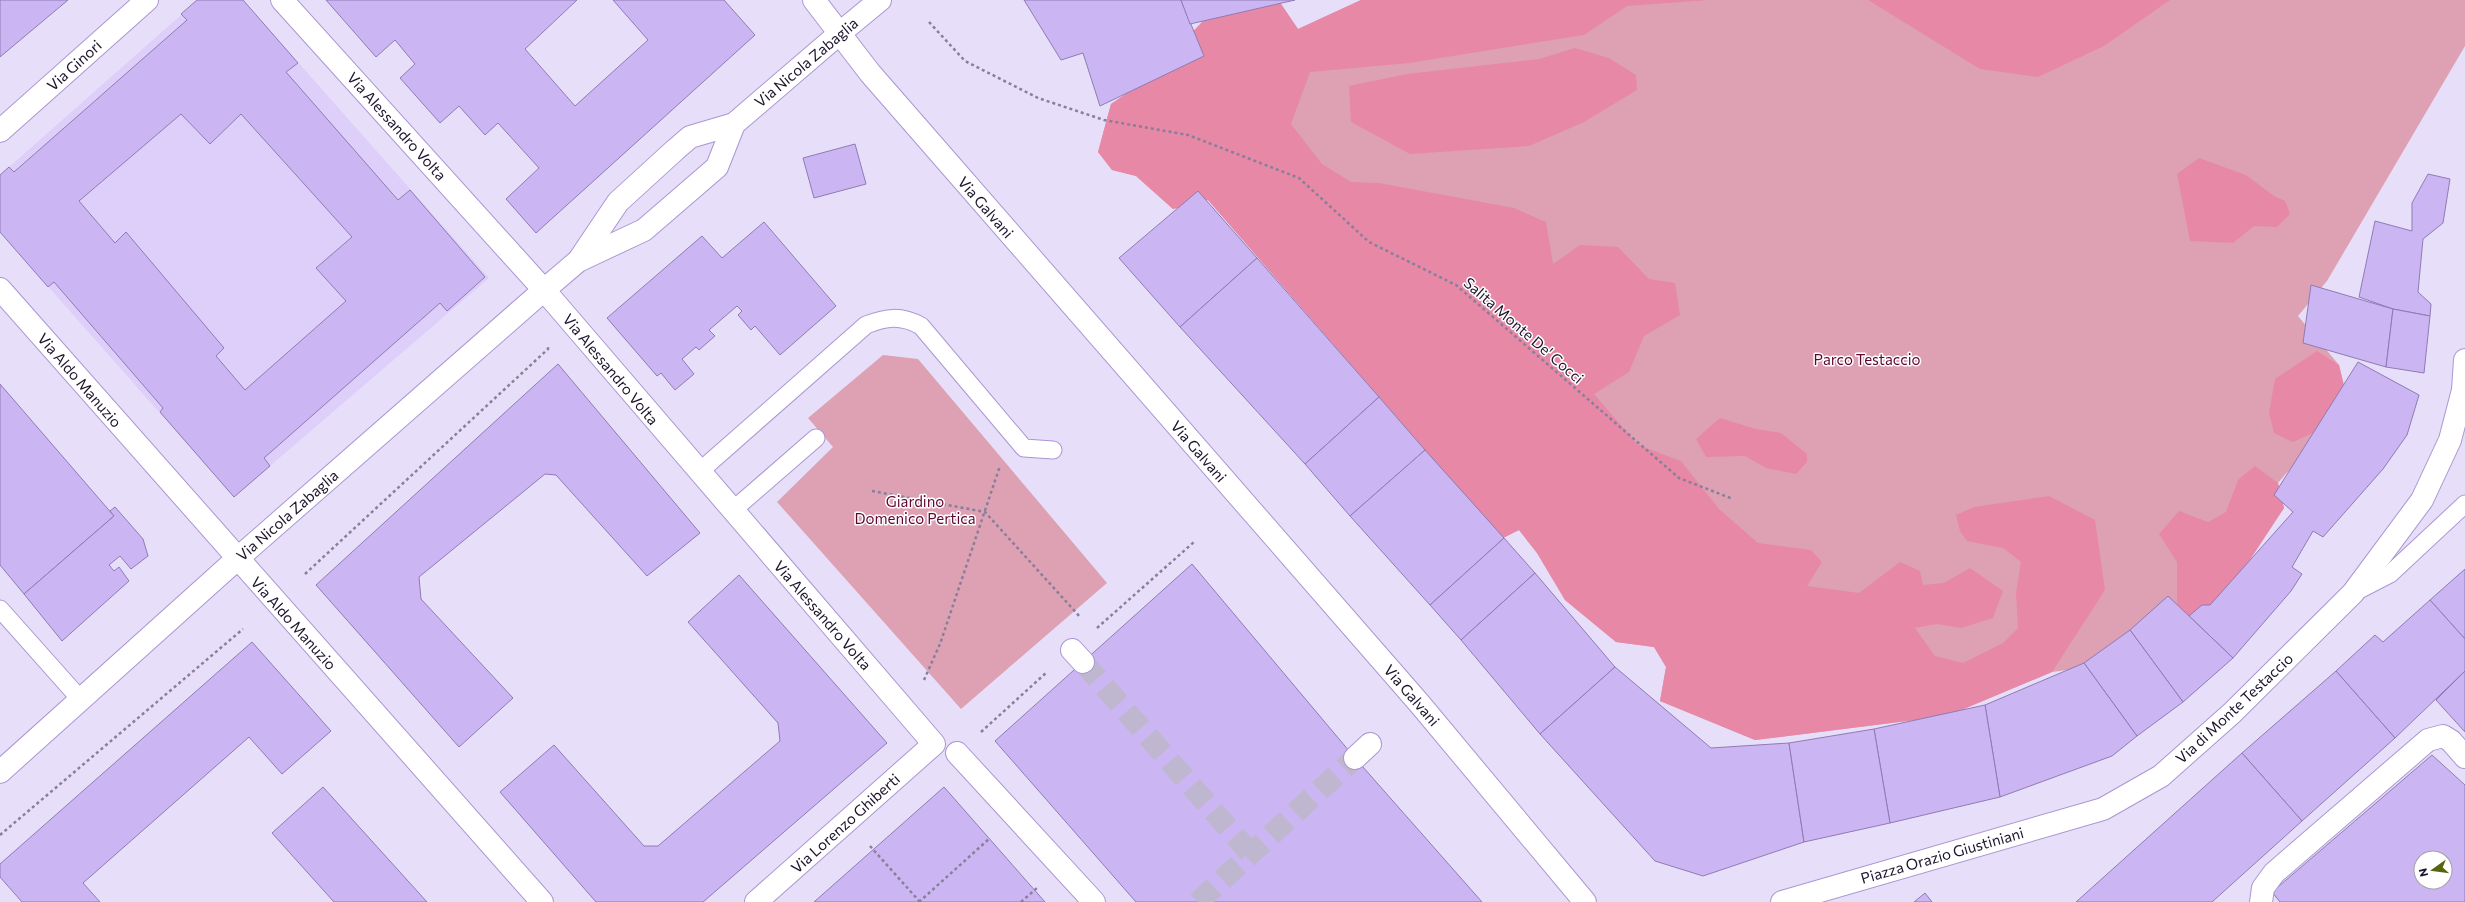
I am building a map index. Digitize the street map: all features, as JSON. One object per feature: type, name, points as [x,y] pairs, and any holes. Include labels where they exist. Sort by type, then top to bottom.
[{"type":"street","name":"Via Ginori","points":[[0,131],[147,0]]},
{"type":"street","name":"Via Alessandro Volta","points":[[282,0],[544,290],[698,472],[934,744]]},
{"type":"street","name":"Via Galvani","points":[[814,0],[870,73],[1419,703],[1585,902]]},
{"type":"street","name":"Via Nicola Zabaglia","points":[[578,261],[618,202],[690,137],[734,124],[880,0]]},
{"type":"street","name":"Via Nicola Zabaglia","points":[[0,772],[237,559],[578,261],[644,230],[717,167],[734,124]]},
{"type":"street","name":"Via Aldo Manuzio","points":[[0,289],[237,559],[542,902]]},
{"type":"street","name":"Via di Monte Testaccio","points":[[2103,809],[2161,776],[2232,713],[2353,593],[2422,500],[2450,440],[2463,390],[2465,360]]},
{"type":"street","points":[[2261,902],[2263,888],[2274,873],[2428,740],[2443,736],[2451,741],[2465,757]]},
{"type":"street","name":"Via Lorenzo Ghiberti","points":[[756,902],[934,744]]},
{"type":"street","points":[[956,754],[1094,902]]},
{"type":"street","name":"Piazza Orazio Giustiniani","points":[[1782,902],[2103,809]]},
{"type":"lane","points":[[698,472],[866,325],[893,317],[909,320],[920,326],[1024,448],[1053,450]]},
{"type":"lane","points":[[732,510],[816,438]]},
{"type":"lane","name":"Via di Monte Testaccio","points":[[2353,593],[2390,574],[2465,504]]},
{"type":"lane","points":[[0,609],[81,700]]},
{"type":"path","name":"Salita Monte De' Cocci","points":[[929,22],[965,61],[1038,98],[1104,120],[1188,135],[1300,178],[1369,242],[1456,285],[1679,478],[1733,499]]},
{"type":"path","points":[[305,574],[548,349],[547,341]]},
{"type":"path","points":[[922,684],[940,644],[1011,432]]},
{"type":"path","points":[[872,491],[985,512],[1083,620]]},
{"type":"path","points":[[0,835],[244,629]]},
{"type":"path","points":[[869,845],[919,902],[1015,816]]},
{"type":"shaded area","points":[[198,0],[243,0],[489,278],[234,497],[0,232],[0,175]]},
{"type":"shaded area","points":[[1361,0],[1709,0],[1627,6],[1584,35],[1409,63],[1310,72],[1291,124],[1322,164],[1351,182],[1379,183],[1514,208],[1546,222],[1553,264],[1580,245],[1618,247],[1649,279],[1675,283],[1680,315],[1644,336],[1629,372],[1594,394],[1638,445],[1681,461],[1719,509],[1758,543],[1811,550],[1822,562],[1807,586],[1859,593],[1900,562],[1920,571],[1923,585],[1944,583],[1970,568],[2003,591],[1993,618],[1961,628],[1937,624],[1915,628],[1935,656],[1963,663],[2003,643],[2018,628],[2016,593],[2021,562],[2003,548],[1967,541],[1960,531],[1956,515],[1974,507],[2049,496],[2095,520],[2105,590],[2052,672],[1947,716],[1755,740],[1660,701],[1666,667],[1654,647],[1616,642],[1565,600],[1537,553],[1519,530],[1495,542],[1425,450],[1208,200],[1173,209],[1136,176],[1112,170],[1098,152],[1111,104],[1148,79],[1203,21],[1279,1],[1298,29]]},
{"type":"shaded area","points":[[1868,0],[2170,0],[2104,46],[2038,77],[1980,69]]},
{"type":"shaded area","points":[[1575,48],[1609,58],[1636,75],[1637,90],[1584,122],[1529,146],[1410,154],[1351,122],[1349,86],[1407,74],[1539,59]]},
{"type":"shaded area","points":[[2199,158],[2246,175],[2274,196],[2285,201],[2290,214],[2277,227],[2254,226],[2233,243],[2190,241],[2177,174]]},
{"type":"shaded area","points":[[2317,351],[2339,365],[2346,394],[2326,427],[2293,442],[2274,433],[2269,413],[2275,379]]},
{"type":"shaded area","points":[[1720,418],[1756,429],[1781,433],[1807,454],[1807,462],[1796,474],[1766,468],[1745,456],[1706,457],[1696,439]]},
{"type":"shaded area","points":[[2255,466],[2278,483],[2284,508],[2227,595],[2207,621],[2177,621],[2177,562],[2159,534],[2179,511],[2208,522],[2226,512],[2238,480]]},
{"type":"green space","name":"Parco Testaccio","points":[[1361,0],[2465,0],[2465,46],[2327,281],[2298,316],[2339,365],[2346,394],[2326,427],[2278,483],[2284,508],[2207,621],[2177,621],[2091,667],[2052,672],[1947,716],[1755,740],[1660,701],[1666,667],[1654,647],[1616,642],[1565,600],[1537,553],[1519,530],[1495,542],[1425,450],[1208,200],[1173,209],[1136,176],[1112,170],[1098,152],[1111,104],[1148,79],[1203,21],[1279,1],[1298,29]]},
{"type":"green space","name":"Giardino Domenico Pertica","points":[[883,355],[918,359],[1107,583],[961,709],[777,502],[833,447],[808,418]]},
{"type":"building","points":[[0,0],[68,0],[0,57]]},
{"type":"building","points":[[197,0],[243,0],[298,63],[286,72],[398,200],[410,190],[485,277],[447,311],[440,303],[264,458],[270,466],[234,497],[160,412],[163,408],[54,282],[48,287],[0,232],[0,175],[9,167],[14,172],[187,20],[181,14]],"holes":[[[181,114],[210,144],[241,114],[352,237],[316,268],[346,301],[245,390],[216,356],[224,348],[126,232],[115,243],[79,201]]]},
{"type":"building","points":[[326,0],[577,0],[525,49],[575,106],[648,40],[613,0],[724,0],[755,35],[536,233],[506,199],[539,168],[498,123],[485,135],[459,106],[440,123],[400,78],[415,64],[395,40],[376,57]]},
{"type":"building","points":[[1024,0],[1181,0],[1204,56],[1100,106],[1083,53],[1061,60]]},
{"type":"building","points":[[1181,0],[1295,0],[1190,24]]},
{"type":"building","points":[[855,144],[866,184],[814,198],[803,158]]},
{"type":"building","points":[[2428,174],[2450,179],[2443,223],[2423,239],[2418,292],[2431,304],[2430,316],[2393,309],[2359,297],[2375,221],[2412,231],[2412,203]]},
{"type":"building","points":[[1198,191],[1257,258],[1180,327],[1119,258]]},
{"type":"building","points":[[764,222],[836,306],[780,355],[755,326],[751,330],[738,315],[742,311],[737,306],[709,330],[715,336],[699,350],[696,347],[682,359],[694,374],[675,390],[661,373],[657,376],[607,318],[702,236],[722,258]]},
{"type":"building","points":[[1257,258],[1379,397],[1305,464],[1180,327]]},
{"type":"building","points":[[2311,285],[2393,309],[2386,367],[2303,343]]},
{"type":"building","points":[[2393,309],[2430,316],[2424,373],[2386,367]]},
{"type":"building","points":[[2358,362],[2419,395],[2407,435],[2383,469],[2323,537],[2313,531],[2292,567],[2302,574],[2291,591],[2233,658],[2189,616],[2202,605],[2210,605],[2293,512],[2274,495]]},
{"type":"building","points":[[558,364],[700,533],[647,576],[556,475],[545,474],[419,577],[421,599],[513,698],[459,747],[316,585]]},
{"type":"building","points":[[0,384],[114,516],[24,594],[0,565]]},
{"type":"building","points":[[1379,397],[1425,450],[1350,516],[1305,464]]},
{"type":"building","points":[[1425,450],[1504,538],[1430,605],[1350,516]]},
{"type":"building","points":[[115,507],[143,539],[148,556],[131,569],[120,556],[109,565],[114,571],[119,567],[129,581],[62,641],[24,594],[114,516],[110,511]]},
{"type":"building","points":[[1504,538],[1535,573],[1461,640],[1430,605]]},
{"type":"building","points":[[1192,564],[1355,758],[1482,902],[1136,902],[995,741]]},
{"type":"building","points":[[2465,569],[2465,639],[2430,600]]},
{"type":"building","points":[[1535,573],[1615,667],[1540,734],[1461,640]]},
{"type":"building","points":[[739,575],[887,743],[703,902],[596,902],[500,792],[554,745],[644,846],[658,846],[780,741],[778,723],[688,622]]},
{"type":"building","points":[[2168,596],[2233,658],[2183,702],[2130,630]]},
{"type":"building","points":[[2430,600],[2465,639],[2465,671],[2395,738],[2336,671],[2375,635],[2383,642]]},
{"type":"building","points":[[2130,630],[2183,702],[2137,736],[2084,663]]},
{"type":"building","points":[[252,642],[331,731],[282,774],[249,737],[83,883],[100,902],[22,902],[0,877],[0,864]]},
{"type":"building","points":[[2084,663],[2137,736],[2112,756],[2000,797],[1985,705]]},
{"type":"building","points":[[1615,667],[1711,748],[1789,743],[1804,842],[1703,876],[1655,861],[1540,734]]},
{"type":"building","points":[[2336,671],[2395,738],[2302,821],[2242,753]]},
{"type":"building","points":[[2465,671],[2465,732],[2436,700]]},
{"type":"building","points":[[1985,705],[2000,797],[1890,823],[1874,729]]},
{"type":"building","points":[[1874,729],[1890,823],[1804,842],[1789,743]]},
{"type":"building","points":[[2242,753],[2302,821],[2212,902],[2076,902]]},
{"type":"building","points":[[2432,755],[2465,785],[2465,902],[2280,902],[2272,892]]},
{"type":"building","points":[[323,787],[427,902],[334,902],[272,833]]},
{"type":"building","points":[[944,787],[1045,902],[814,902]]},
{"type":"building","points":[[1925,893],[1932,902],[1914,902]]},
{"type":"tunnel","points":[[1083,662],[1250,853]]},
{"type":"tunnel","points":[[1198,902],[1355,758]]}]
